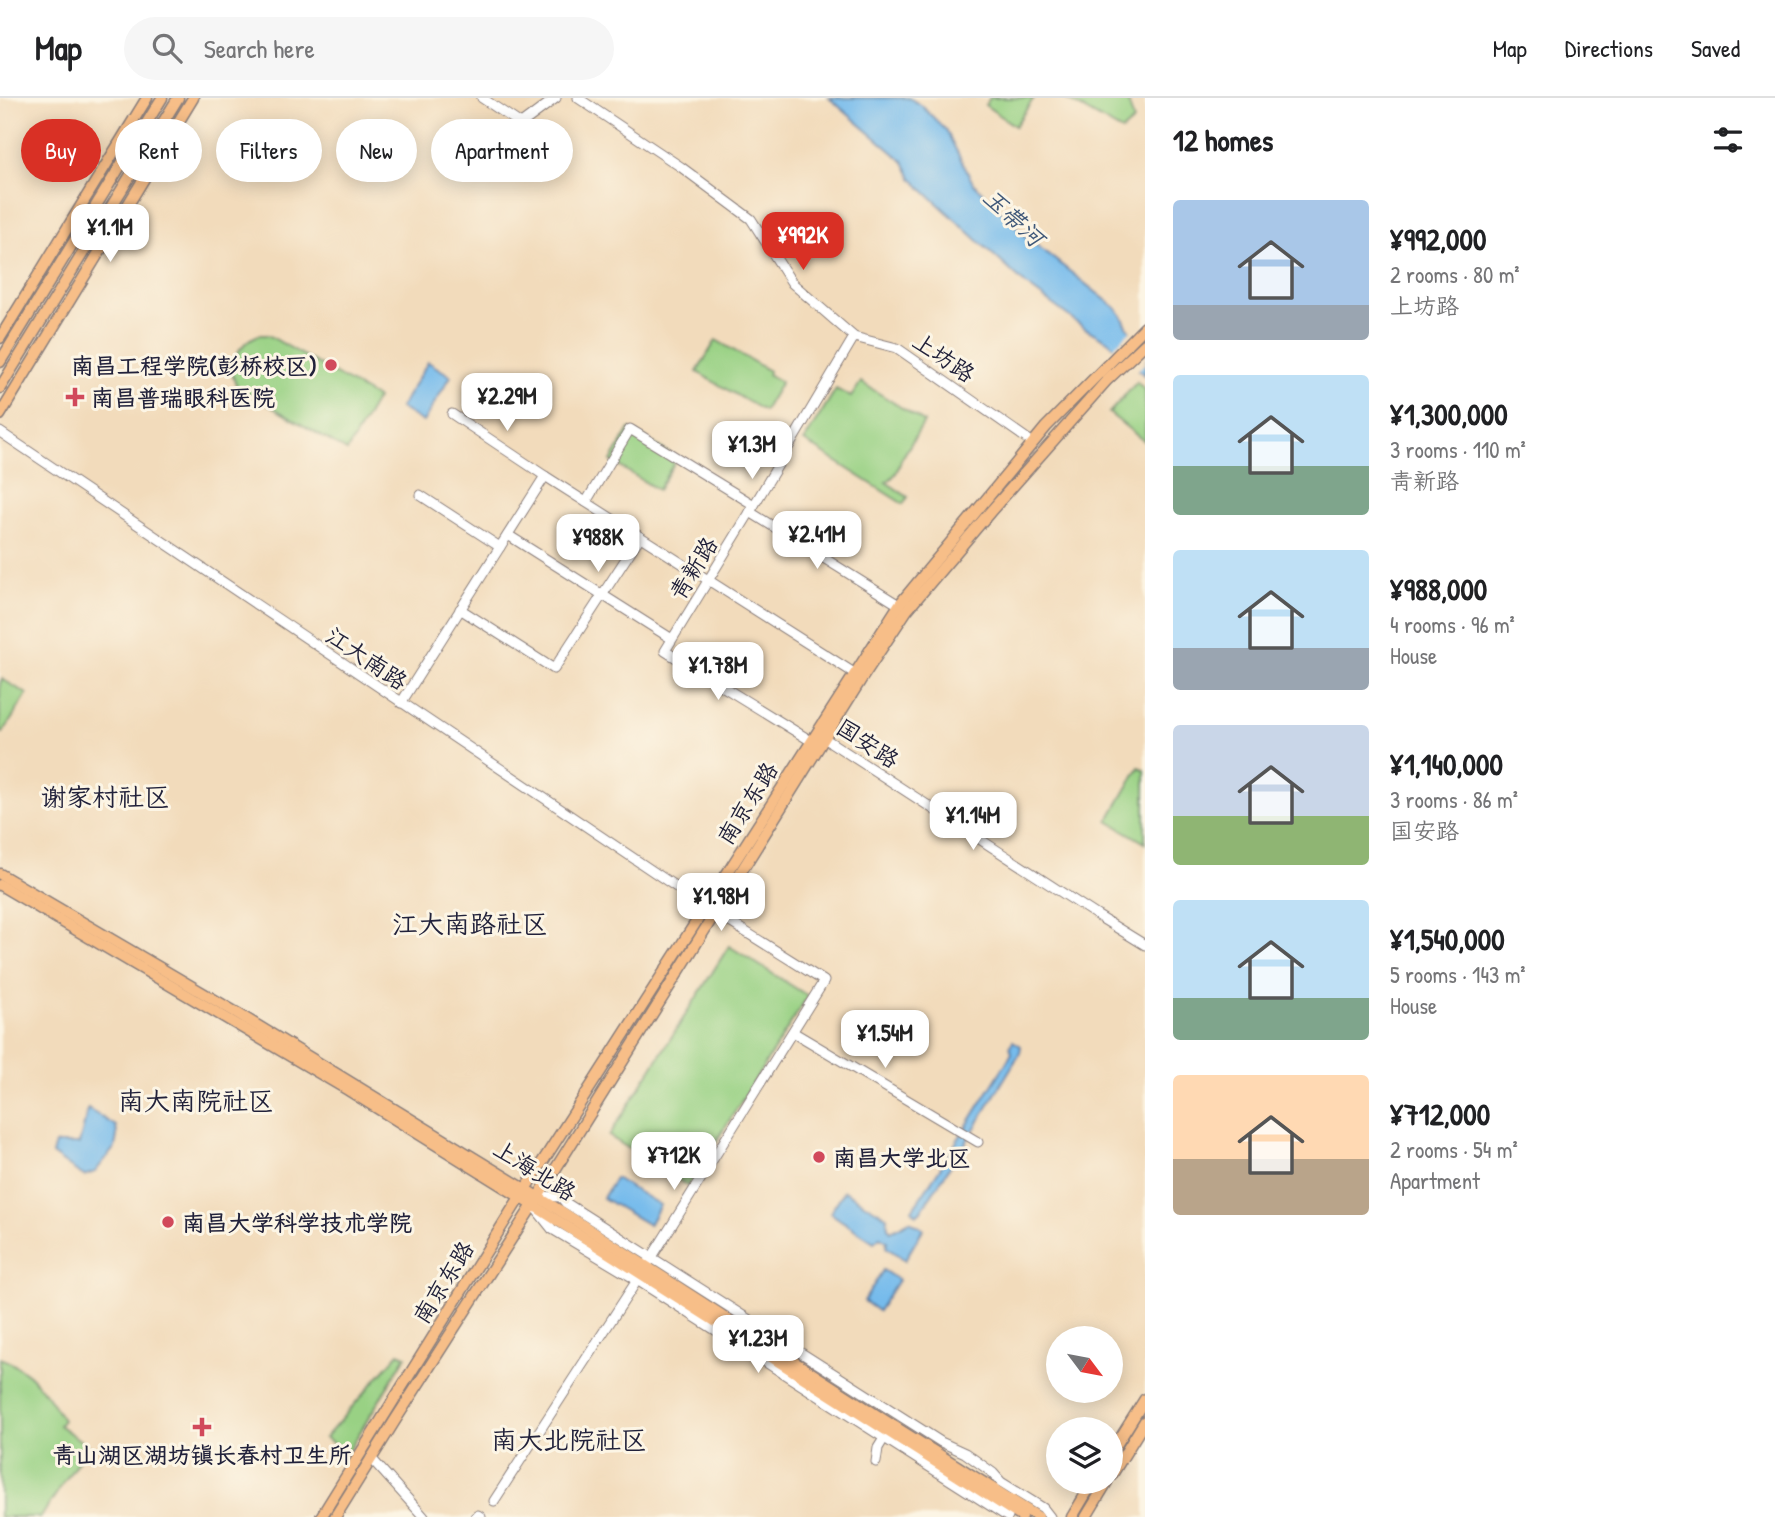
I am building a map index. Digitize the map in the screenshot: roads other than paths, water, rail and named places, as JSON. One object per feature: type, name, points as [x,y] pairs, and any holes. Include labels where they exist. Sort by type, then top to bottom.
[{"type":"main road","points":[[0,338],[147,98]]},
{"type":"main road","points":[[0,362],[162,98]]},
{"type":"main road","points":[[0,388],[178,98]]},
{"type":"main road","points":[[0,415],[193,98]]},
{"type":"main road","name":"南京东路","points":[[818,740],[854,673],[899,605],[1046,426],[1142,330]]},
{"type":"main road","name":"南京东路","points":[[321,1517],[523,1193],[710,910],[818,740],[907,610],[1107,380],[1145,344]]},
{"type":"main road","name":"上海北路","points":[[0,874],[237,1013],[523,1193]]},
{"type":"main road","name":"上海北路","points":[[0,885],[535,1200],[1038,1517]]},
{"type":"main road","name":"南京东路","points":[[335,1517],[535,1200],[710,910]]},
{"type":"main road","name":"上海北路","points":[[644,1269],[886,1434],[1022,1517]]},
{"type":"main road","points":[[1123,1439],[1141,1417],[1145,1388]]},
{"type":"main road","points":[[1123,1452],[1141,1417],[1145,1399]]},
{"type":"main road","points":[[1072,1517],[1086,1494]]},
{"type":"main road","points":[[1086,1517],[1100,1494]]},
{"type":"street","points":[[482,98],[522,124],[556,98]]},
{"type":"street","name":"上坊路","points":[[578,98],[681,167],[751,219],[792,283],[855,337],[897,348],[1033,443]]},
{"type":"street","name":"青新路","points":[[672,639],[855,337]]},
{"type":"street","points":[[452,414],[854,673]]},
{"type":"street","points":[[586,502],[630,429],[899,605]]},
{"type":"street","name":"江大南路","points":[[0,432],[710,910],[824,981],[793,1032]]},
{"type":"street","points":[[401,703],[545,476]]},
{"type":"street","points":[[420,495],[500,547]]},
{"type":"street","points":[[508,535],[672,639]]},
{"type":"street","points":[[460,609],[554,669],[640,537]]},
{"type":"street","name":"国安路","points":[[672,639],[665,651],[818,740],[1145,945]]},
{"type":"street","points":[[494,1501],[793,1032],[975,1141]]},
{"type":"street","points":[[535,1200],[561,1197],[644,1269],[965,1454],[1043,1508],[1050,1517]]},
{"type":"street","points":[[876,1462],[878,1448],[886,1434],[1008,1517]]},
{"type":"street","points":[[371,1458],[424,1517]]},
{"type":"street","points":[[475,1517],[481,1517]]},
{"type":"water","points":[[829,98],[909,98],[921,105],[946,130],[973,183],[1025,236],[1116,308],[1128,328],[1145,343],[1145,376],[1108,341],[1086,329],[1025,284],[920,187],[904,162]]},
{"type":"water","points":[[428,362],[451,376],[423,422],[400,408]]},
{"type":"water","points":[[1013,1041],[1021,1046],[1020,1053],[967,1141],[916,1215],[912,1210],[1012,1053],[1010,1046]]},
{"type":"water","points":[[88,1109],[116,1126],[117,1136],[115,1147],[95,1172],[84,1176],[52,1154],[55,1144],[79,1144]]},
{"type":"water","points":[[615,1178],[660,1205],[649,1225],[603,1198]]},
{"type":"water","points":[[844,1191],[887,1217],[891,1231],[910,1221],[923,1229],[905,1260],[886,1247],[887,1241],[880,1237],[874,1242],[830,1213]]},
{"type":"water","points":[[883,1270],[898,1280],[878,1311],[864,1301]]},
{"type":"place","name":"南昌工程学院(彭桥校区)","points":[[331,365]]},
{"type":"place","name":"南昌普瑞眼科医院","points":[[75,397]]},
{"type":"place","name":"南昌大学北区","points":[[819,1157]]},
{"type":"place","name":"南昌大学科学技术学院","points":[[168,1222]]},
{"type":"place","name":"青山湖区湖坊镇长春村卫生所","points":[[202,1427]]},
{"type":"district","name":"谢家村社区","points":[[105,796]]},
{"type":"district","name":"江大南路社区","points":[[470,923]]},
{"type":"district","name":"南大南院社区","points":[[196,1100]]},
{"type":"district","name":"南大北院社区","points":[[569,1439]]},
{"type":"water label","name":"玉带河","points":[[1014,217]]}]
